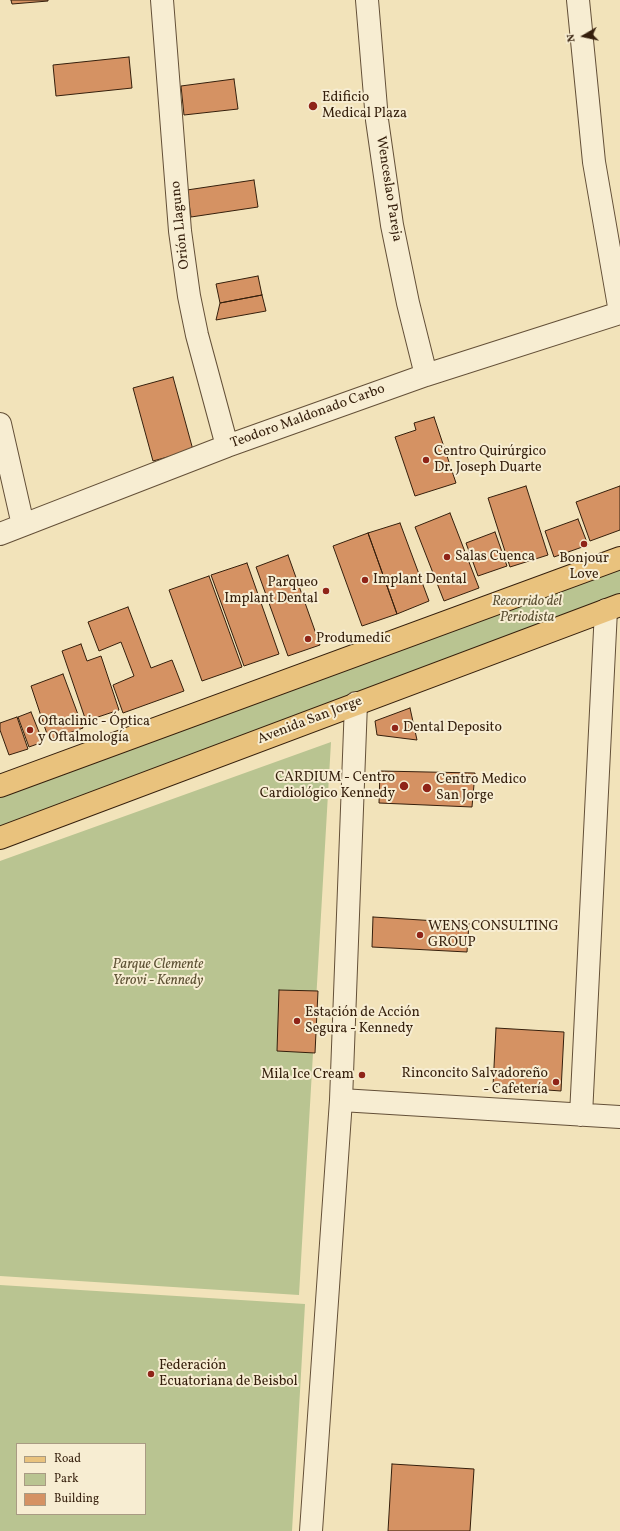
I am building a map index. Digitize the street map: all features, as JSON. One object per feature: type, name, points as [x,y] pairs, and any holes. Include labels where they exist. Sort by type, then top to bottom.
[{"type":"main road","points":[[0,786],[620,558]]},
{"type":"main road","name":"Avenida San Jorge","points":[[0,838],[356,703],[613,608]]},
{"type":"street","name":"Orión Llaguno","points":[[162,0],[181,238],[189,296],[197,335],[227,446]]},
{"type":"street","name":"Wenceslao Pareja","points":[[367,0],[377,120],[392,225],[408,303],[426,374]]},
{"type":"street","points":[[578,0],[594,162],[620,313]]},
{"type":"street","name":"Teodoro Maldonado Carbo","points":[[0,534],[227,446],[426,374],[620,313]]},
{"type":"street","points":[[0,424],[23,525]]},
{"type":"street","points":[[581,1115],[613,608]]},
{"type":"street","points":[[311,1531],[341,1100],[356,703]]},
{"type":"street","points":[[341,1100],[620,1117]]},
{"type":"green space","name":"Recorrido del Periodista","points":[[620,552],[620,605],[0,838],[0,784]]},
{"type":"green space","name":"Parque Clemente Yerovi - Kennedy","points":[[331,742],[299,1295],[0,1276],[0,861]]},
{"type":"green space","name":"Federación Ecuatoriana de Beisbol","points":[[0,1285],[305,1304],[292,1531],[0,1531]]},
{"type":"building","points":[[11,0],[48,0],[48,1],[12,4]]},
{"type":"building","points":[[129,57],[132,88],[56,96],[53,65]]},
{"type":"building","points":[[234,79],[238,109],[184,115],[181,86]]},
{"type":"building","points":[[254,180],[258,207],[191,217],[187,190]]},
{"type":"building","points":[[258,276],[262,295],[220,303],[216,284]]},
{"type":"building","points":[[262,295],[266,311],[216,320],[220,303]]},
{"type":"building","points":[[173,377],[193,450],[153,461],[133,388]]},
{"type":"building","name":"Centro Quirúrgico Dr. Joseph Duarte","points":[[434,417],[456,483],[415,496],[395,437],[416,430],[414,423]]},
{"type":"building","points":[[526,486],[548,555],[510,567],[488,498]]},
{"type":"building","points":[[620,486],[620,530],[590,541],[576,502]]},
{"type":"building","name":"Salas Cuenca","points":[[450,513],[479,588],[444,601],[415,527]]},
{"type":"building","points":[[578,519],[588,545],[554,557],[545,531]]},
{"type":"building","points":[[400,523],[429,601],[397,614],[368,533]]},
{"type":"building","points":[[495,532],[507,566],[478,576],[466,543]]},
{"type":"building","name":"Implant Dental","points":[[368,533],[397,614],[362,626],[333,546]]},
{"type":"building","points":[[288,555],[320,645],[288,656],[256,567]]},
{"type":"building","points":[[247,563],[279,654],[244,666],[211,575]]},
{"type":"building","points":[[209,576],[242,667],[202,681],[169,590]]},
{"type":"building","points":[[128,607],[151,668],[172,660],[184,691],[123,713],[113,685],[134,676],[121,642],[99,651],[88,622]]},
{"type":"building","points":[[81,644],[87,661],[101,656],[119,710],[86,721],[62,651]]},
{"type":"building","points":[[63,674],[83,728],[49,740],[31,686]]},
{"type":"building","name":"Dental Deposito","points":[[410,708],[417,740],[377,735],[375,721]]},
{"type":"building","name":"Oftaclinic - Óptica y Oftalmología","points":[[31,712],[43,742],[29,747],[18,717]]},
{"type":"building","points":[[17,717],[28,749],[9,755],[0,730],[0,723]]},
{"type":"building","name":"Centro Medico San Jorge","points":[[380,771],[475,773],[472,807],[379,803]]},
{"type":"building","name":"WENS CONSULTING GROUP","points":[[373,917],[469,923],[467,952],[372,947]]},
{"type":"building","name":"Estación de Acción Segura - Kennedy","points":[[279,990],[318,991],[315,1053],[277,1051]]},
{"type":"building","points":[[496,1028],[564,1032],[561,1091],[493,1086]]},
{"type":"building","points":[[392,1464],[474,1469],[470,1531],[388,1531]]},
{"type":"place","name":"Edificio Medical Plaza","points":[[313,106]]},
{"type":"place","name":"Centro Quirúrgico Dr. Joseph Duarte","points":[[426,460]]},
{"type":"place","name":"Bonjour Love","points":[[584,544]]},
{"type":"place","name":"Salas Cuenca","points":[[447,557]]},
{"type":"place","name":"Implant Dental","points":[[365,580]]},
{"type":"place","name":"Parqueo Implant Dental","points":[[326,591]]},
{"type":"place","name":"Produmedic","points":[[308,639]]},
{"type":"place","name":"Dental Deposito","points":[[395,728]]},
{"type":"place","name":"Oftaclinic - Óptica y Oftalmología","points":[[30,730]]},
{"type":"place","name":"CARDIUM - Centro Cardiológico Kennedy","points":[[404,786]]},
{"type":"place","name":"Centro Medico San Jorge","points":[[427,788]]},
{"type":"place","name":"WENS CONSULTING GROUP","points":[[420,935]]},
{"type":"place","name":"Estación de Acción Segura - Kennedy","points":[[297,1021]]},
{"type":"place","name":"Mila Ice Cream","points":[[362,1075]]},
{"type":"place","name":"Rinconcito Salvadoreño - Cafetería","points":[[556,1082]]},
{"type":"place","name":"Federación Ecuatoriana de Beisbol","points":[[151,1374]]}]
